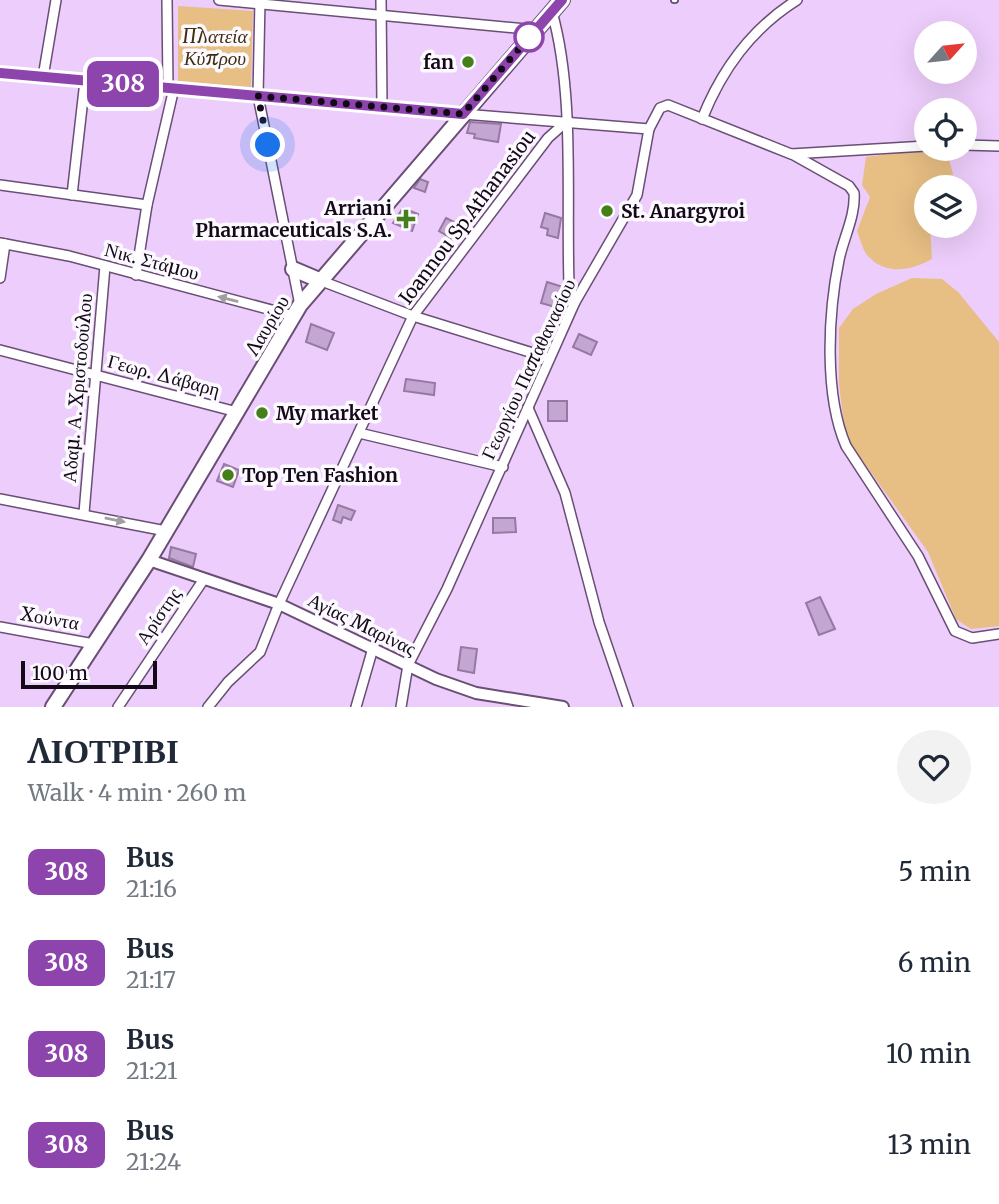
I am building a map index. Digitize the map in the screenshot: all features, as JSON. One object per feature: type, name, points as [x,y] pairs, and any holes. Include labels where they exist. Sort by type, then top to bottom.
[{"type":"main road","name":"Λαυρίου","points":[[53,707],[149,560],[297,310],[319,280],[532,34],[550,6],[562,0]]},
{"type":"main road","points":[[293,269],[319,280]]},
{"type":"street","points":[[43,77],[56,0]]},
{"type":"street","points":[[136,275],[171,88],[167,0]]},
{"type":"street","points":[[219,0],[526,29],[532,34]]},
{"type":"street","points":[[382,0],[382,106]]},
{"type":"street","points":[[702,119],[725,69],[739,51],[772,18],[797,0]]},
{"type":"street","points":[[260,2],[258,96],[293,269],[297,310]]},
{"type":"street","points":[[550,6],[558,34],[566,122],[569,283],[575,302]]},
{"type":"street","points":[[0,73],[649,130],[663,105],[791,154],[849,186],[854,192],[839,259],[831,331],[836,416],[846,446],[918,556],[955,631],[972,638],[999,634]]},
{"type":"street","points":[[72,195],[85,80]]},
{"type":"street","name":"Ioannou Sp.Athanasiou","points":[[208,707],[228,681],[260,652],[279,604],[413,316],[548,138],[566,122]]},
{"type":"street","name":"Γεωργίου Παπαθανασίου","points":[[401,707],[408,665],[447,589],[549,358],[575,302],[637,195],[649,130]]},
{"type":"street","points":[[977,145],[999,146]]},
{"type":"street","points":[[791,154],[914,147]]},
{"type":"street","points":[[0,185],[147,205]]},
{"type":"street","points":[[0,278],[3,244]]},
{"type":"street","name":"Νικ. Στάμου","points":[[3,244],[297,310]]},
{"type":"street","name":"Αδαμ. Α. Χριστοδούλου","points":[[84,513],[105,266]]},
{"type":"street","points":[[319,280],[413,316],[549,358]]},
{"type":"street","name":"Γεωρ. Δάβαρη","points":[[0,350],[237,412]]},
{"type":"street","points":[[528,408],[565,493],[598,622],[628,707]]},
{"type":"street","points":[[359,433],[503,467]]},
{"type":"street","points":[[0,499],[84,513],[166,531]]},
{"type":"street","name":"Αγίας Μαρίνας","points":[[149,560],[279,604],[476,694],[563,707]]},
{"type":"street","name":"Αρίστης","points":[[118,707],[204,579]]},
{"type":"street","name":"Χούντα","points":[[0,627],[94,644]]},
{"type":"street","points":[[356,707],[373,648]]},
{"type":"green space","name":"Πλατεία Κύπρου","points":[[178,6],[253,11],[251,87],[178,82]]},
{"type":"green space","points":[[914,151],[914,161],[949,161],[953,175],[914,175],[914,238],[931,238],[932,259],[917,266],[892,269],[876,263],[867,255],[857,231],[870,197],[862,185],[866,157]]},
{"type":"green space","points":[[912,278],[942,279],[958,292],[999,342],[999,626],[971,629],[956,619],[928,552],[852,446],[844,425],[839,384],[839,328],[853,309],[876,294]]},
{"type":"building","points":[[470,122],[501,124],[498,142],[474,138],[475,134],[467,133]]},
{"type":"building","points":[[420,179],[428,182],[425,192],[414,188]]},
{"type":"building","name":"Arriani Pharmaceuticals S.A.","points":[[403,208],[418,214],[412,231],[393,223]]},
{"type":"building","points":[[545,213],[561,218],[558,238],[547,235],[548,229],[541,227]]},
{"type":"building","points":[[446,218],[460,225],[453,239],[439,231]]},
{"type":"building","points":[[547,282],[563,287],[559,308],[541,303]]},
{"type":"building","points":[[311,324],[334,333],[327,350],[306,342]]},
{"type":"building","points":[[579,334],[597,342],[591,355],[573,347]]},
{"type":"building","points":[[406,379],[435,383],[434,395],[404,391]]},
{"type":"building","points":[[548,401],[567,401],[567,421],[548,421]]},
{"type":"building","name":"Top Ten Fashion","points":[[224,464],[239,470],[233,487],[217,481]]},
{"type":"building","points":[[338,505],[355,511],[351,520],[343,517],[341,523],[333,520]]},
{"type":"building","points":[[493,518],[515,518],[516,532],[493,533]]},
{"type":"building","points":[[171,547],[196,554],[193,567],[169,558]]},
{"type":"building","points":[[820,597],[835,629],[819,635],[806,603]]},
{"type":"building","points":[[461,647],[477,649],[474,673],[458,670]]},
{"type":"bus line","name":"308","points":[[0,73],[463,114],[562,0]]},
{"type":"place","name":"fan","points":[[468,62]]},
{"type":"place","name":"St. Anargyroi","points":[[607,211]]},
{"type":"place","name":"Arriani Pharmaceuticals S.A.","points":[[406,219]]},
{"type":"place","name":"My market","points":[[262,413]]},
{"type":"place","name":"Top Ten Fashion","points":[[228,475]]},
{"type":"route","points":[[268,145],[258,96],[463,114],[529,37]]}]
